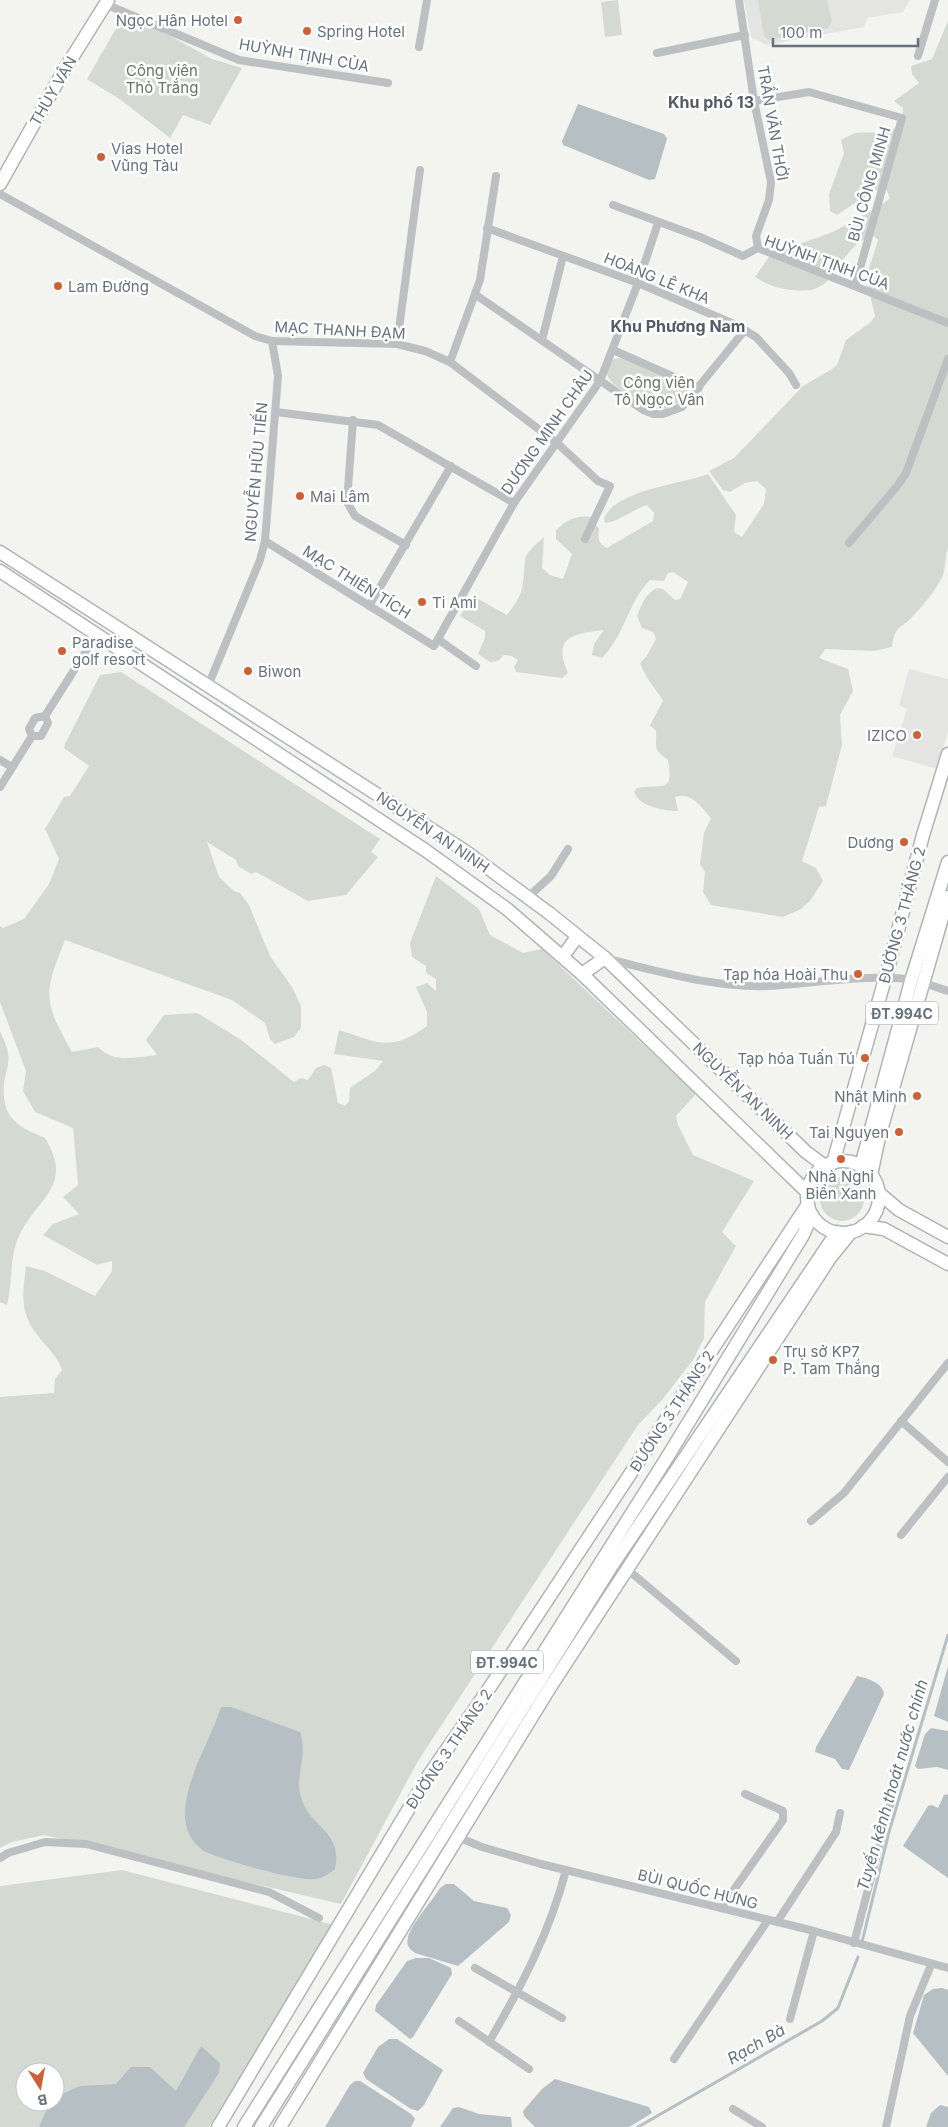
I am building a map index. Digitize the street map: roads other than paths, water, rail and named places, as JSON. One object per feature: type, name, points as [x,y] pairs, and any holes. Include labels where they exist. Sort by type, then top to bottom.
[{"type":"main road","name":"THÙY VÂN","points":[[0,184],[63,72],[106,2]]},
{"type":"main road","name":"NGUYỄN AN NINH","points":[[0,552],[435,832],[528,898],[605,958],[806,1152],[833,1163]]},
{"type":"main road","name":"NGUYỄN AN NINH","points":[[0,571],[425,850],[507,908],[582,974],[809,1204]]},
{"type":"main road","points":[[97,634],[106,619]]},
{"type":"main road","name":"ĐƯỜNG 3 THÁNG 2","points":[[890,978],[923,835],[948,754]]},
{"type":"main road","name":"ĐƯỜNG 3 THÁNG 2","points":[[833,1163],[948,783]]},
{"type":"main road","points":[[425,850],[435,832]]},
{"type":"main road","name":"ĐƯỜNG 3 THÁNG 2","points":[[871,1175],[948,862]]},
{"type":"main road","name":"ĐƯỜNG 3 THÁNG 2","points":[[861,1166],[917,982],[948,898]]},
{"type":"main road","points":[[562,956],[577,937]]},
{"type":"main road","points":[[582,974],[605,958]]},
{"type":"main road","points":[[833,1163],[861,1166],[871,1175],[879,1193],[898,1210],[948,1237]]},
{"type":"main road","name":"ĐT.994C","points":[[809,1204],[816,1173],[833,1163]]},
{"type":"main road","name":"ĐT.994C","points":[[280,2127],[459,1839],[549,1689],[830,1258],[851,1232],[863,1226],[872,1218],[878,1206],[879,1193]]},
{"type":"main road","points":[[809,1204],[819,1223],[837,1232]]},
{"type":"main road","name":"ĐƯỜNG 3 THÁNG 2","points":[[218,2127],[429,1776],[488,1690],[809,1204]]},
{"type":"main road","name":"ĐƯỜNG 3 THÁNG 2","points":[[244,2127],[668,1456],[803,1235],[809,1204]]},
{"type":"main road","points":[[863,1226],[884,1228],[948,1264]]},
{"type":"main road","name":"ĐT.994C","points":[[260,2127],[445,1828],[610,1567],[837,1232],[851,1232]]},
{"type":"street","points":[[419,47],[427,0]]},
{"type":"street","name":"TRẦN VĂN THỜI","points":[[739,0],[754,101],[771,182],[769,200],[756,236],[758,248]]},
{"type":"street","points":[[918,56],[935,0]]},
{"type":"street","name":"HUỲNH TỊNH CỦA","points":[[106,2],[239,60],[388,83]]},
{"type":"street","points":[[657,53],[745,35]]},
{"type":"street","name":"BÙI CÔNG MINH","points":[[754,101],[809,92],[902,118],[855,286]]},
{"type":"street","points":[[397,344],[420,170]]},
{"type":"street","points":[[450,362],[476,295],[496,176]]},
{"type":"street","name":"MẠC THANH ĐẠM","points":[[0,194],[241,330],[272,341],[397,344],[425,351],[450,362],[557,443],[598,481],[610,486],[585,539]]},
{"type":"street","name":"HUỲNH TỊNH CỦA","points":[[613,205],[700,237],[743,256],[758,248],[948,323]]},
{"type":"street","name":"DƯƠNG MINH CHÂU","points":[[437,643],[514,503],[600,381],[638,283],[658,223]]},
{"type":"street","name":"HOÀNG LÊ KHA","points":[[487,228],[638,283],[745,330],[756,337],[796,384]]},
{"type":"street","points":[[542,340],[563,256]]},
{"type":"street","points":[[476,295],[643,410],[653,414],[669,413],[682,407],[745,330]]},
{"type":"street","name":"NGUYỄN HỮU TIẾN","points":[[208,686],[260,560],[265,541],[278,376],[272,341]]},
{"type":"street","points":[[613,350],[699,388]]},
{"type":"street","points":[[849,543],[898,486],[906,473],[948,359]]},
{"type":"street","points":[[276,412],[372,422],[384,427],[514,503]]},
{"type":"street","points":[[353,420],[347,502],[355,516],[406,546]]},
{"type":"street","points":[[369,606],[406,546],[451,466]]},
{"type":"street","name":"MẠC THIÊN TÍCH","points":[[265,541],[369,606],[476,666]]},
{"type":"street","points":[[32,736],[29,729],[34,718],[45,716],[97,634]]},
{"type":"street","points":[[32,736],[41,736],[48,723],[45,716]]},
{"type":"street","points":[[0,787],[32,736]]},
{"type":"street","points":[[0,760],[12,767]]},
{"type":"street","points":[[528,898],[550,876],[568,849]]},
{"type":"street","points":[[605,958],[660,971],[744,985],[768,986],[890,978],[917,982],[948,991]]},
{"type":"street","points":[[812,1521],[844,1493],[948,1363]]},
{"type":"street","points":[[901,1421],[948,1462]]},
{"type":"street","points":[[901,1535],[948,1477]]},
{"type":"street","points":[[626,1569],[736,1661]]},
{"type":"street","points":[[854,1943],[896,1782]]},
{"type":"street","points":[[721,1908],[783,1820],[783,1811],[746,1794]]},
{"type":"street","points":[[777,1922],[836,1832],[840,1813]]},
{"type":"street","name":"BÙI QUỐC HƯNG","points":[[445,1828],[459,1839],[566,1870],[777,1922],[931,1965],[948,1968]]},
{"type":"street","points":[[0,1858],[8,1853],[45,1842],[86,1844],[270,1892],[319,1918]]},
{"type":"street","points":[[489,2042],[534,1960],[555,1908],[566,1870]]},
{"type":"street","points":[[674,2059],[768,1920]]},
{"type":"street","points":[[790,2019],[814,1932]]},
{"type":"street","points":[[886,2127],[910,2016],[931,1965]]},
{"type":"street","points":[[475,1968],[562,2018]]},
{"type":"street","points":[[459,2021],[529,2069]]},
{"type":"street","points":[[733,2109],[762,2127]]},
{"type":"waterway","name":"Tuyến kênh thoát nước chính","points":[[862,1942],[889,1832],[948,1635]]},
{"type":"waterway","name":"Rạch Bà","points":[[638,2127],[822,2021],[838,2008],[858,1957]]},
{"type":"place","name":"Ngọc Hân Hotel","points":[[238,20]]},
{"type":"place","name":"Spring Hotel","points":[[307,31]]},
{"type":"place","name":"Vias Hotel Vũng Tàu","points":[[101,157]]},
{"type":"place","name":"Lam Đường","points":[[58,286]]},
{"type":"place","name":"Mai Lâm","points":[[300,496]]},
{"type":"place","name":"Ti Ami","points":[[422,602]]},
{"type":"place","name":"Paradise golf resort","points":[[62,651]]},
{"type":"place","name":"Biwon","points":[[248,671]]},
{"type":"place","name":"IZICO","points":[[917,735]]},
{"type":"place","name":"Dương","points":[[904,842]]},
{"type":"place","name":"Tạp hóa Hoài Thu","points":[[858,974]]},
{"type":"place","name":"Tạp hóa Tuấn Tú","points":[[865,1058]]},
{"type":"place","name":"Nhật Minh","points":[[917,1096]]},
{"type":"place","name":"Tai Nguyen","points":[[899,1132]]},
{"type":"place","name":"Nhà Nghỉ Biển Xanh","points":[[841,1159]]},
{"type":"place","name":"Trụ sở KP7 P. Tam Thắng","points":[[773,1360]]},
{"type":"district","name":"Khu phố 13","points":[[711,102]]},
{"type":"district","name":"Khu Phương Nam","points":[[678,326]]},
{"type":"park label","name":"Công viên Thỏ Trắng","points":[[162,78]]},
{"type":"park label","name":"Công viên Tô Ngọc Vân","points":[[659,390]]}]
